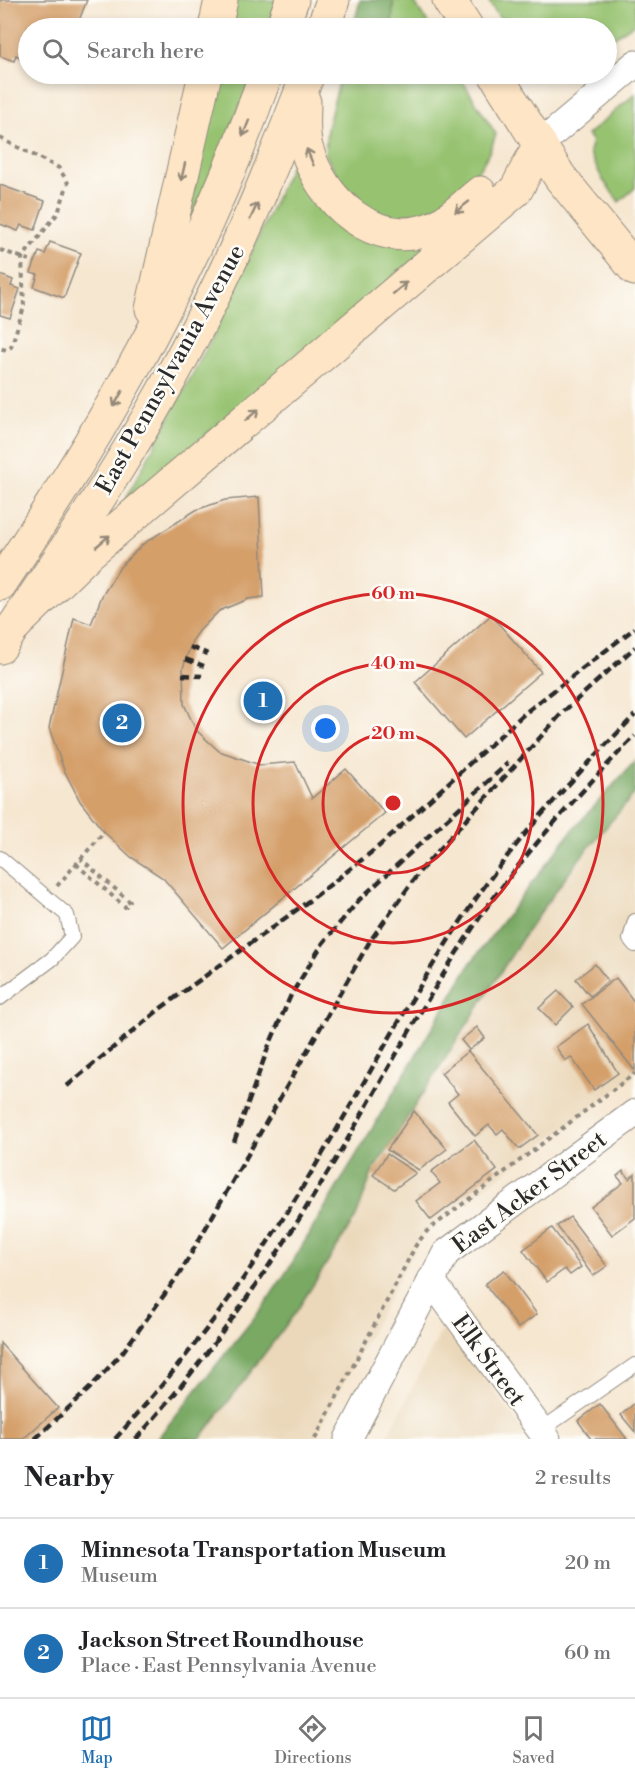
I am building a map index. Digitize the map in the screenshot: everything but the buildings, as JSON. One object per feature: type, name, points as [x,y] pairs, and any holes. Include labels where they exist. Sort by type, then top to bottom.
[{"type":"main road","points":[[217,18],[221,0]]},
{"type":"main road","points":[[286,18],[292,0]]},
{"type":"main road","points":[[327,18],[333,0]]},
{"type":"main road","points":[[449,0],[461,18]]},
{"type":"main road","points":[[141,355],[203,84]]},
{"type":"main road","name":"East Pennsylvania Avenue","points":[[0,584],[81,460],[141,355],[220,195],[262,84]]},
{"type":"main road","name":"East Pennsylvania Avenue","points":[[8,636],[124,459],[201,321],[254,211],[305,84]]},
{"type":"main road","points":[[307,84],[303,131],[306,148],[323,184],[353,218],[385,233],[408,234],[434,228],[540,144]]},
{"type":"main road","points":[[501,84],[568,187],[635,269]]},
{"type":"main road","points":[[8,636],[88,554],[516,190],[540,144]]},
{"type":"street","points":[[617,79],[635,64]]},
{"type":"street","points":[[540,144],[611,84]]},
{"type":"street","name":"East Acker Street","points":[[348,1439],[446,1253],[455,1244],[635,1113]]},
{"type":"street","name":"Elk Street","points":[[431,1280],[544,1435]]},
{"type":"lane","points":[[0,858],[67,915],[72,937],[52,959],[0,998]]},
{"type":"lane","points":[[635,921],[630,939],[635,945]]},
{"type":"lane","points":[[544,1435],[635,1365]]},
{"type":"path","points":[[0,138],[59,168],[68,183],[58,213],[22,258],[24,307],[11,347],[6,350],[0,348]]},
{"type":"path","points":[[0,249],[35,262]]},
{"type":"path","points":[[46,898],[104,832]]},
{"type":"path","points":[[76,864],[125,907],[130,902],[81,859]]},
{"type":"shaded area","points":[[635,793],[635,1076],[436,1224],[420,1239],[314,1439],[200,1439],[296,1312],[356,1217],[373,1171],[529,928],[580,858]]},
{"type":"shaded area","points":[[443,1328],[448,1328],[456,1337],[529,1439],[386,1439]]},
{"type":"green space","points":[[234,0],[280,0],[274,18],[231,18]]},
{"type":"green space","points":[[360,0],[393,0],[392,18],[356,18]]},
{"type":"green space","points":[[393,0],[413,0],[425,18],[392,18]]},
{"type":"green space","points":[[488,0],[635,0],[635,23],[617,35],[617,18],[500,18]]},
{"type":"green space","points":[[217,84],[250,84],[182,241]]},
{"type":"green space","points":[[338,84],[464,84],[496,134],[482,165],[459,193],[430,212],[396,219],[372,212],[349,200],[325,153],[327,129]]},
{"type":"green space","points":[[635,94],[635,188],[619,202],[603,180],[589,152],[592,141],[587,135]]},
{"type":"green space","points":[[294,159],[314,199],[328,218],[337,225],[346,230],[366,234],[439,240],[123,504],[214,334]]},
{"type":"green space","points":[[635,761],[635,793],[580,858],[529,928],[373,1171],[356,1217],[296,1312],[200,1439],[157,1439],[262,1308],[289,1268],[470,964],[570,833]]},
{"type":"railway","points":[[67,1086],[161,1008],[317,895],[378,847],[525,713],[635,628]]},
{"type":"railway","points":[[190,647],[208,654]]},
{"type":"railway","points":[[35,1439],[89,1389],[122,1353],[180,1273],[370,941],[420,871],[563,712],[635,647]]},
{"type":"railway","points":[[185,659],[204,666]]},
{"type":"railway","points":[[182,675],[202,676]]},
{"type":"railway","points":[[115,1439],[158,1390],[237,1288],[299,1193],[422,982],[475,900],[511,851],[551,804],[635,715]]},
{"type":"railway","points":[[136,1439],[190,1375],[264,1274],[331,1167],[445,971],[487,907],[558,819],[635,736]]},
{"type":"railway","points":[[234,1142],[268,1048],[291,995],[323,943],[359,900],[508,763]]},
{"type":"place","name":"Minnesota Transportation Museum","points":[[263,701]]},
{"type":"place","name":"Jackson Street Roundhouse","points":[[122,723]]}]
